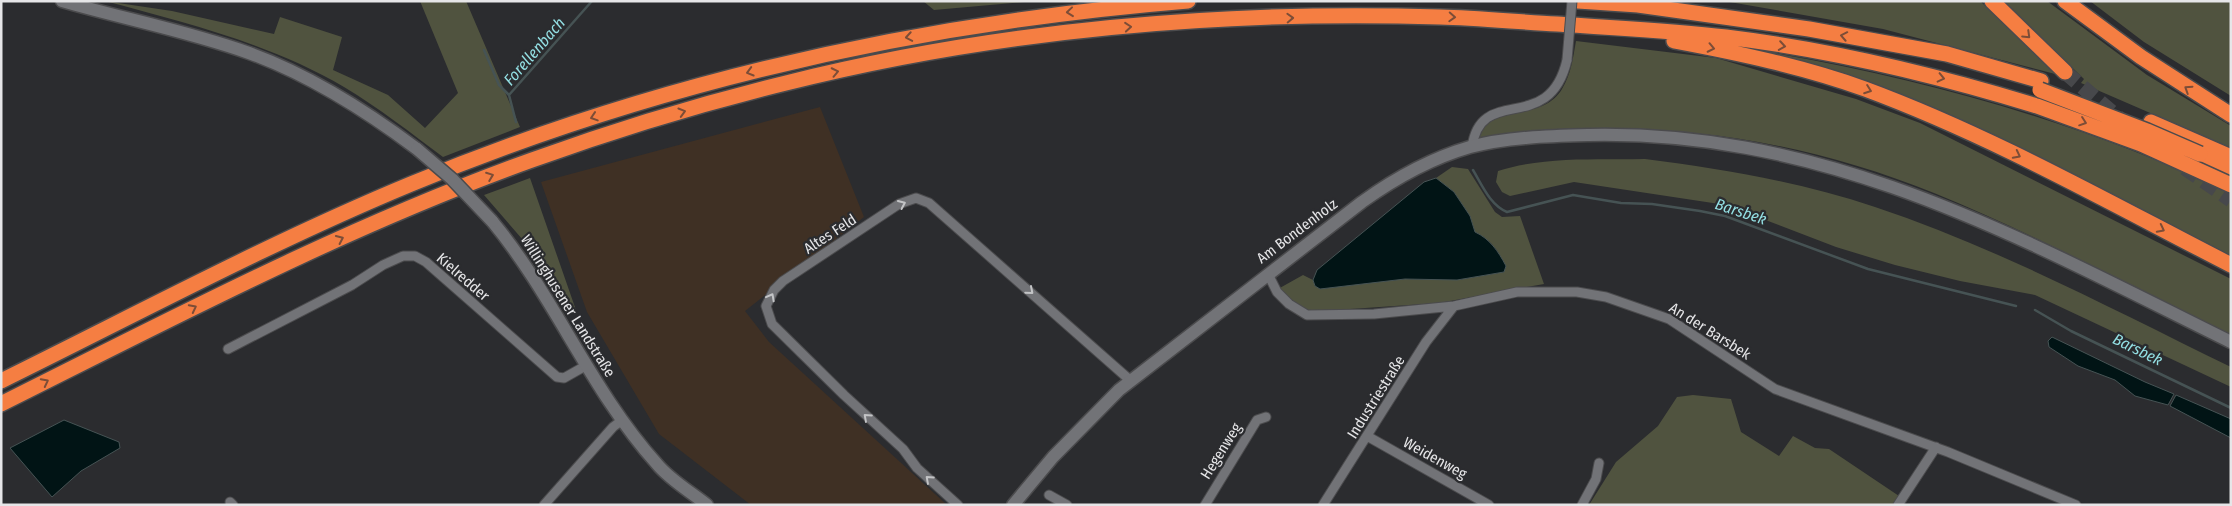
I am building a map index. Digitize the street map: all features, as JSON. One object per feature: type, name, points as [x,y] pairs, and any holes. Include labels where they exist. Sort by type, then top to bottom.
[{"type":"highway","points":[[1,381],[262,251],[410,184],[524,141],[640,102],[786,62],[865,45],[1041,15],[1188,1]]},
{"type":"highway","points":[[1578,1],[1638,5],[1727,16],[1947,54],[2151,122],[2231,157]]},
{"type":"highway","points":[[1992,1],[2065,72]]},
{"type":"highway","points":[[2065,1],[2141,57],[2230,115]]},
{"type":"highway","points":[[1,404],[246,282],[400,211],[529,161],[635,125],[787,82],[975,45],[1114,29],[1215,20],[1437,16],[1724,36],[1825,52],[1966,84],[2037,106],[2141,144],[2231,185]]},
{"type":"highway","points":[[1594,27],[1722,50],[1802,70],[1863,88],[1988,140],[2231,265]]},
{"type":"highway","points":[[2041,86],[2139,127],[2231,169]]},
{"type":"main road","name":"Willinghusener Landstraße","points":[[62,1],[180,31],[250,54],[315,82],[372,116],[417,149],[452,180],[492,221],[518,252],[621,421],[658,466],[707,505]]},
{"type":"main road","name":"Am Bondenholz","points":[[1014,505],[1053,456],[1119,390],[1377,191],[1437,159],[1472,147],[1565,136],[1672,137],[1780,154],[1828,166],[1872,178],[1977,218],[2231,342]]},
{"type":"street","points":[[1472,147],[1477,127],[1483,120],[1495,113],[1529,106],[1550,96],[1561,81],[1567,60],[1572,1]]},
{"type":"street","name":"Altes Feld","points":[[958,505],[917,468],[903,449],[844,395],[772,324],[766,306],[774,290],[783,281],[900,204],[916,198],[930,203],[1131,381]]},
{"type":"street","name":"Kielredder","points":[[228,349],[352,286],[383,264],[403,256],[415,256],[426,262],[556,378],[564,378],[588,365]]},
{"type":"street","name":"An der Barsbek","points":[[1268,274],[1277,292],[1288,304],[1307,315],[1374,314],[1454,306],[1517,292],[1577,292],[1606,297],[1670,319],[1775,389],[1936,447],[2076,505]]},
{"type":"street","name":"Industriestraße","points":[[1324,505],[1426,342],[1454,306]]},
{"type":"street","name":"Hegenweg","points":[[1205,505],[1257,420],[1266,416]]},
{"type":"street","points":[[544,505],[621,421]]},
{"type":"street","name":"Weidenweg","points":[[1367,436],[1489,505]]},
{"type":"street","points":[[1898,505],[1936,447]]},
{"type":"street","points":[[1582,505],[1596,480],[1599,464]]},
{"type":"street","points":[[1049,495],[1067,505]]},
{"type":"shaded area","points":[[820,107],[864,217],[745,311],[769,342],[947,505],[751,505],[659,434],[587,312],[541,182]]},
{"type":"shaded area","points":[[1436,178],[1454,192],[1470,216],[1475,232],[1485,238],[1497,250],[1506,266],[1504,272],[1457,280],[1405,279],[1320,289],[1315,286],[1313,280],[1317,270],[1424,182]]},
{"type":"shaded area","points":[[2052,337],[2174,394],[2168,405],[2135,396],[2115,380],[2078,366],[2049,347],[2048,341]]},
{"type":"shaded area","points":[[2176,395],[2231,419],[2231,438],[2170,406]]},
{"type":"shaded area","points":[[64,420],[119,442],[120,448],[81,471],[52,497],[10,448]]},
{"type":"green space","points":[[105,1],[172,11],[274,34],[280,17],[342,37],[333,70],[388,95],[425,128],[458,93],[420,1],[466,1],[520,127],[443,157],[357,95],[316,72],[228,36]]},
{"type":"green space","points":[[923,1],[1035,1],[934,10]]},
{"type":"green space","points":[[1724,1],[1980,1],[2059,75],[1883,29]]},
{"type":"green space","points":[[2003,1],[2047,1],[2147,75],[2231,126],[2231,148],[2081,83],[2084,79]]},
{"type":"green space","points":[[2090,1],[2231,1],[2231,96],[2144,42]]},
{"type":"green space","points":[[1576,41],[1716,58],[1856,99],[1920,123],[2231,279],[2231,335],[2046,243],[1972,209],[1879,173],[1824,157],[1768,144],[1712,135],[1655,130],[1598,129],[1541,132],[1483,140],[1479,138],[1484,127],[1492,120],[1503,115],[1529,110],[1553,100],[1568,78]]},
{"type":"green space","points":[[1768,52],[1828,63],[1946,90],[2061,125],[2175,168],[2231,193],[2231,258],[2075,178],[1768,55]]},
{"type":"green space","points":[[1645,159],[1703,167],[1790,183],[1847,198],[1921,223],[2055,281],[2231,367],[2231,387],[2035,295],[1960,281],[1895,265],[1836,247],[1726,205],[1574,182],[1510,196],[1502,192],[1496,182],[1498,171],[1534,163],[1571,160]]},
{"type":"green space","points":[[1452,167],[1468,169],[1495,212],[1502,217],[1520,216],[1544,284],[1439,303],[1306,312],[1278,289],[1303,275],[1313,280],[1315,286],[1405,279],[1457,280],[1504,272],[1499,253],[1491,243],[1475,232],[1470,216],[1454,192],[1436,178]]},
{"type":"green space","points":[[530,178],[577,313],[529,247],[484,195]]},
{"type":"green space","points":[[1693,395],[1731,399],[1741,432],[1779,456],[1793,436],[1815,448],[1829,449],[1899,496],[1893,505],[1589,505],[1616,462],[1658,426],[1677,397]]},
{"type":"waterway","name":"Forellenbach","points":[[516,122],[509,95],[592,1]]},
{"type":"waterway","points":[[484,50],[499,85],[509,95]]},
{"type":"waterway","name":"Barsbek","points":[[1473,170],[1491,200],[1507,212],[1573,195],[1621,203],[1652,204],[1700,211],[1725,216],[1868,269],[2016,306]]},
{"type":"waterway","name":"Barsbek","points":[[2035,310],[2071,331],[2231,408]]},
{"type":"tunnel","points":[[2065,72],[2121,120]]},
{"type":"tunnel","points":[[2185,168],[2231,200]]}]
